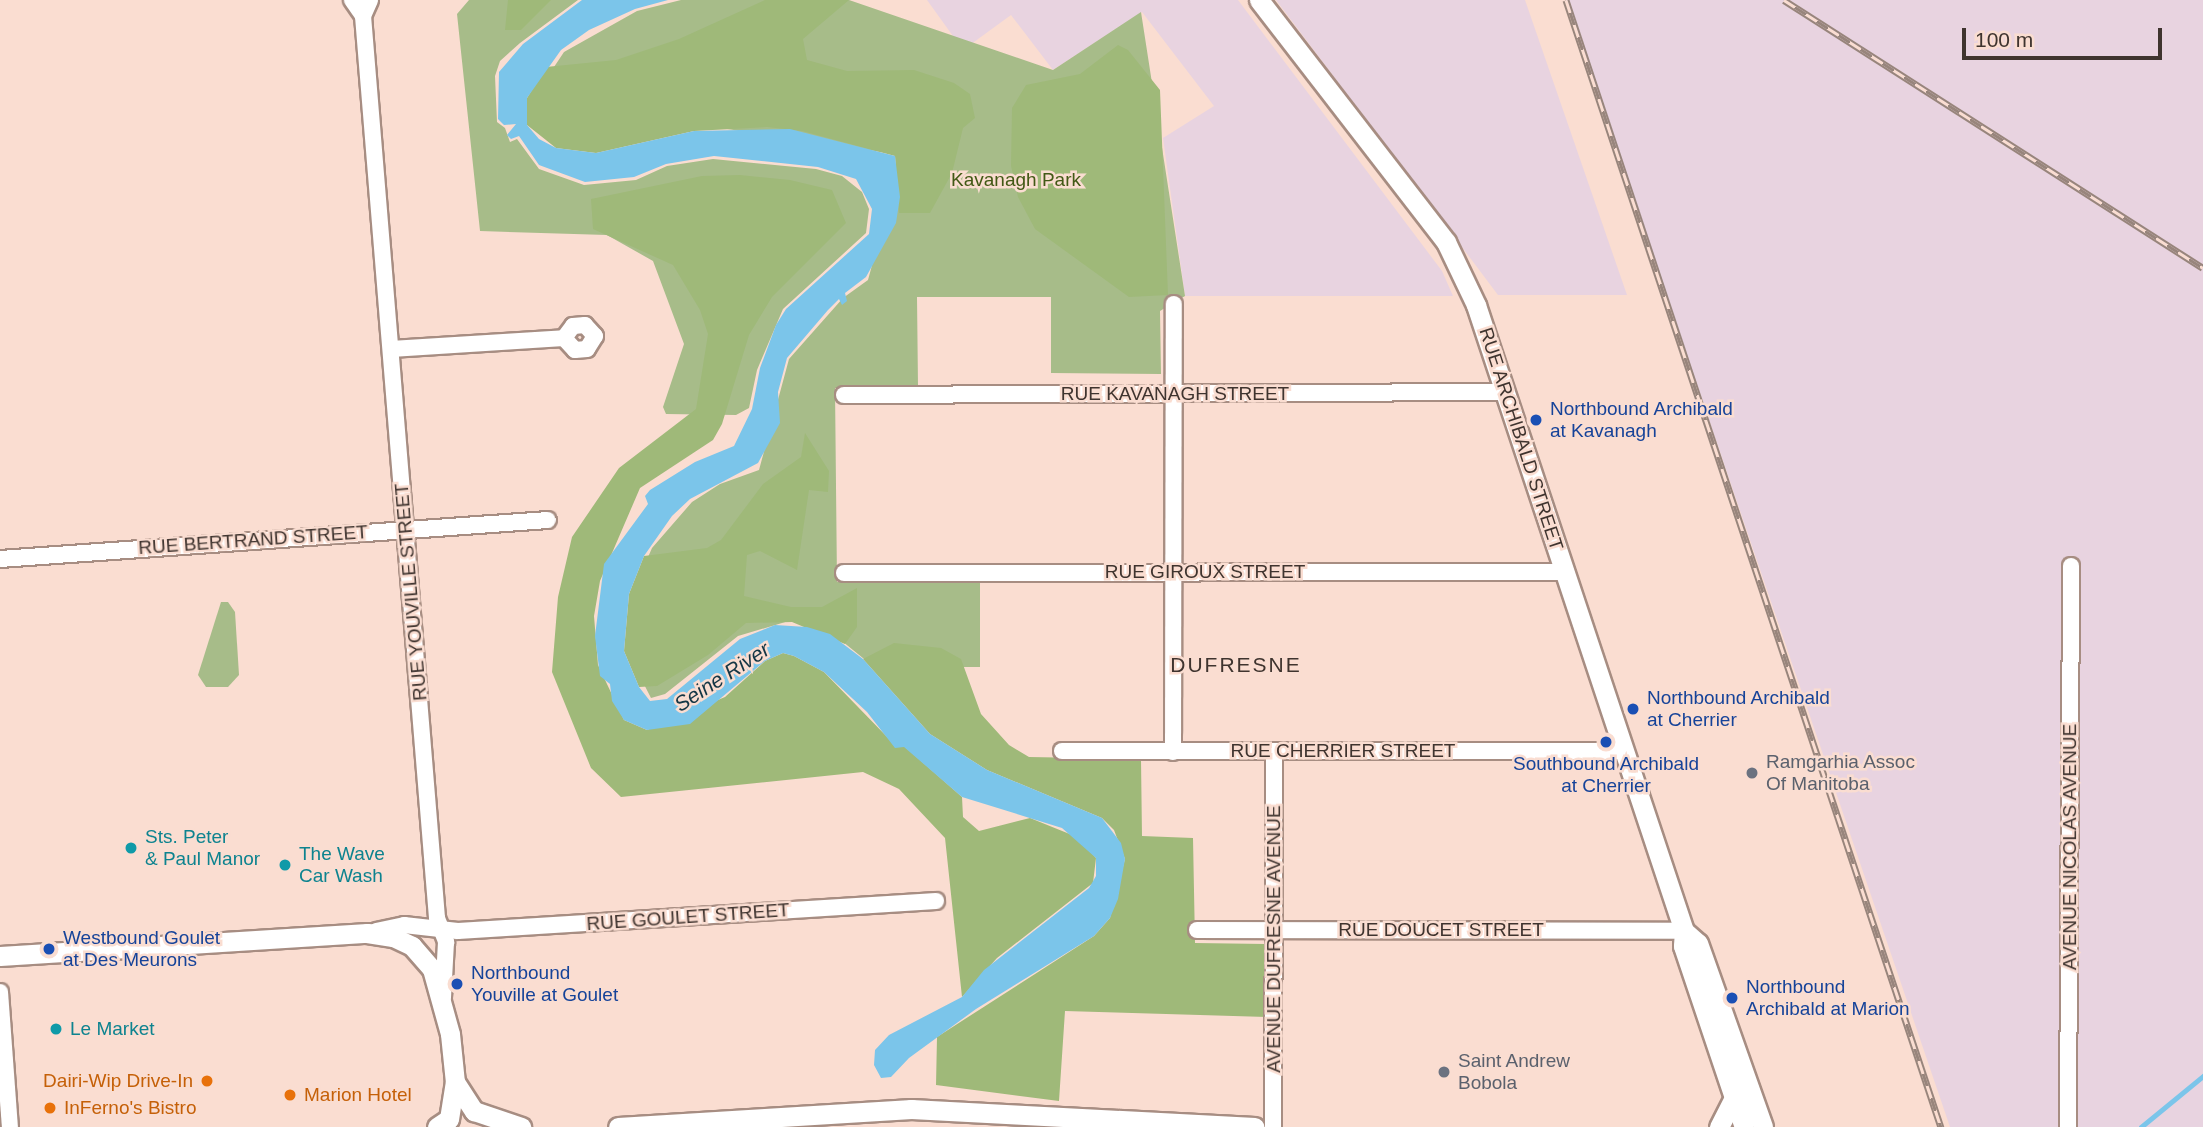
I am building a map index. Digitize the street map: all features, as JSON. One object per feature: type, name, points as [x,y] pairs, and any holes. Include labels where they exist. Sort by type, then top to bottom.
[{"type":"main road","name":"RUE ARCHIBALD STREET","points":[[1259,0],[1446,242],[1476,306],[1684,931],[1683,946],[1744,1127]]},
{"type":"main road","name":"RUE ARCHIBALD STREET","points":[[1684,931],[1698,943],[1763,1127]]},
{"type":"main road","points":[[0,956],[367,933],[412,946],[432,969],[442,999]]},
{"type":"main road","name":"RUE YOUVILLE STREET","points":[[442,999],[455,1082],[474,1111],[521,1127]]},
{"type":"main road","points":[[437,1127],[449,1119],[455,1082]]},
{"type":"main road","points":[[1719,1127],[1734,1097]]},
{"type":"main road","points":[[1757,1107],[1780,1127]]},
{"type":"main road","points":[[618,1127],[814,1112],[912,1109],[1255,1127]]},
{"type":"street","name":"RUE YOUVILLE STREET","points":[[352,0],[363,16]]},
{"type":"street","name":"RUE YOUVILLE STREET","points":[[370,0],[363,16],[440,929],[446,942],[442,999]]},
{"type":"street","points":[[1172,752],[1174,304]]},
{"type":"street","points":[[391,349],[564,338]]},
{"type":"street","name":"RUE KAVANAGH STREET","points":[[844,395],[1505,392]]},
{"type":"street","name":"RUE BERTRAND STREET","points":[[0,559],[406,528],[548,520]]},
{"type":"street","name":"AVENUE NICOLAS AVENUE","points":[[2068,1127],[2071,566]]},
{"type":"street","name":"RUE GIROUX STREET","points":[[844,573],[1565,572]]},
{"type":"street","name":"RUE CHERRIER STREET","points":[[1062,751],[1623,751]]},
{"type":"street","name":"AVENUE DUFRESNE AVENUE","points":[[1273,1127],[1274,751]]},
{"type":"street","name":"RUE GOULET STREET","points":[[367,933],[404,925],[440,929],[936,901]]},
{"type":"street","name":"RUE DOUCET STREET","points":[[1198,930],[1684,931]]},
{"type":"street","points":[[0,992],[10,1127]]},
{"type":"shaded area","points":[[927,0],[1238,0],[1442,271],[1453,296],[1185,296],[1163,138],[1214,106],[1142,12],[1053,70],[1011,15],[963,50]]},
{"type":"shaded area","points":[[1276,0],[1525,0],[1627,295],[1498,295]]},
{"type":"shaded area","points":[[1566,0],[2203,0],[2203,1127],[1950,1127]]},
{"type":"green space","points":[[469,0],[578,0],[500,61],[495,76],[497,122],[505,128],[510,142],[517,139],[539,169],[584,185],[636,180],[667,166],[713,159],[816,169],[842,176],[862,192],[869,209],[866,233],[783,309],[757,370],[749,408],[736,415],[666,414],[663,407],[684,344],[653,261],[607,235],[480,231],[457,14]]},
{"type":"green space","points":[[508,0],[551,0],[521,30],[505,30]]},
{"type":"green space","name":"Kavanagh Park","points":[[681,0],[849,0],[1053,70],[1141,12],[1185,296],[1160,311],[1161,374],[1051,373],[1051,297],[917,297],[918,386],[835,388],[837,582],[980,580],[980,667],[874,667],[832,633],[792,620],[738,636],[665,694],[651,698],[627,651],[632,594],[652,548],[692,502],[720,484],[759,470],[789,359],[843,298],[868,280],[902,155],[532,100],[564,52],[637,11]]},
{"type":"green space","points":[[765,0],[849,0],[803,39],[807,60],[847,71],[914,70],[954,83],[970,94],[975,118],[963,128],[952,173],[930,213],[899,213],[895,156],[802,131],[767,127],[694,131],[596,153],[556,148],[527,125],[527,98],[546,67],[616,60],[679,39]]},
{"type":"green space","points":[[1118,45],[1128,50],[1160,90],[1168,295],[1129,297],[1035,229],[1018,197],[1011,166],[1012,108],[1026,85],[1080,74]]},
{"type":"green space","points":[[740,175],[790,180],[832,190],[846,223],[772,297],[749,335],[722,424],[713,440],[640,488],[600,581],[594,616],[598,665],[624,720],[647,730],[725,697],[765,661],[783,653],[794,656],[824,672],[893,743],[904,746],[962,797],[963,817],[979,831],[1030,818],[1077,837],[1096,858],[1093,883],[997,958],[962,997],[945,838],[899,789],[863,772],[621,797],[591,768],[552,672],[558,597],[572,537],[619,468],[696,409],[708,334],[700,310],[673,265],[593,229],[591,199],[702,176]]},
{"type":"green space","points":[[805,433],[829,471],[828,492],[809,490],[797,570],[760,551],[747,555],[744,596],[791,607],[822,607],[857,588],[857,627],[845,644],[792,622],[746,623],[708,655],[657,686],[639,687],[624,651],[629,594],[644,556],[707,548],[721,540],[763,484],[801,457]]},
{"type":"green space","points":[[221,602],[228,602],[235,612],[239,675],[228,687],[206,687],[198,675]]},
{"type":"green space","points":[[894,643],[941,648],[961,659],[981,714],[1009,745],[1029,757],[1141,759],[1142,836],[1193,838],[1195,943],[1266,944],[1267,1017],[1065,1011],[1059,1101],[936,1085],[937,1037],[1094,936],[1110,918],[1125,859],[1114,830],[1102,818],[987,770],[930,734],[863,659]]},
{"type":"water","name":"Seine River","points":[[582,0],[668,0],[635,9],[589,30],[561,50],[527,98],[527,125],[539,139],[556,148],[596,153],[694,131],[790,129],[895,156],[900,197],[896,223],[866,277],[845,293],[847,301],[842,305],[839,299],[828,310],[787,358],[778,392],[780,423],[758,463],[690,499],[672,516],[644,556],[629,594],[624,651],[639,687],[650,701],[667,699],[740,639],[775,625],[807,627],[830,634],[863,659],[930,734],[987,770],[1102,818],[1121,843],[1125,859],[1118,899],[1110,918],[1094,936],[976,1009],[909,1058],[891,1077],[881,1078],[874,1065],[875,1050],[889,1035],[962,997],[984,970],[1089,888],[1096,876],[1096,858],[1062,828],[962,797],[904,747],[895,748],[867,712],[824,672],[794,656],[783,653],[765,661],[690,724],[647,730],[624,720],[612,701],[610,684],[600,676],[595,636],[604,564],[648,504],[645,496],[650,490],[695,462],[734,446],[752,409],[760,368],[776,325],[786,309],[869,234],[872,209],[856,179],[818,167],[714,156],[666,164],[634,177],[585,182],[539,165],[519,136],[511,139],[507,135],[516,124],[504,125],[498,119],[499,72],[523,44]]},
{"type":"waterway","points":[[2141,1127],[2203,1076]]},
{"type":"railway","points":[[1566,0],[1941,1127]]},
{"type":"railway","points":[[1784,0],[2203,268]]},
{"type":"place","name":"Northbound Archibald at Kavanagh","points":[[1536,420]]},
{"type":"place","name":"Northbound Archibald at Cherrier","points":[[1633,709]]},
{"type":"place","name":"Southbound Archibald at Cherrier","points":[[1606,742]]},
{"type":"place","name":"Ramgarhia Assoc Of Manitoba","points":[[1752,773]]},
{"type":"place","name":"Sts. Peter & Paul Manor","points":[[131,848]]},
{"type":"place","name":"The Wave Car Wash","points":[[285,865]]},
{"type":"place","name":"Westbound Goulet at Des Meurons","points":[[49,949]]},
{"type":"place","name":"Northbound Youville at Goulet","points":[[457,984]]},
{"type":"place","name":"Northbound Archibald at Marion","points":[[1732,998]]},
{"type":"place","name":"Le Market","points":[[56,1029]]},
{"type":"place","name":"Saint Andrew Bobola","points":[[1444,1072]]},
{"type":"place","name":"Dairi-Wip Drive-In","points":[[207,1081]]},
{"type":"place","name":"Marion Hotel","points":[[290,1095]]},
{"type":"place","name":"InFerno's Bistro","points":[[50,1108]]},
{"type":"district","name":"DUFRESNE","points":[[1236,665]]}]
